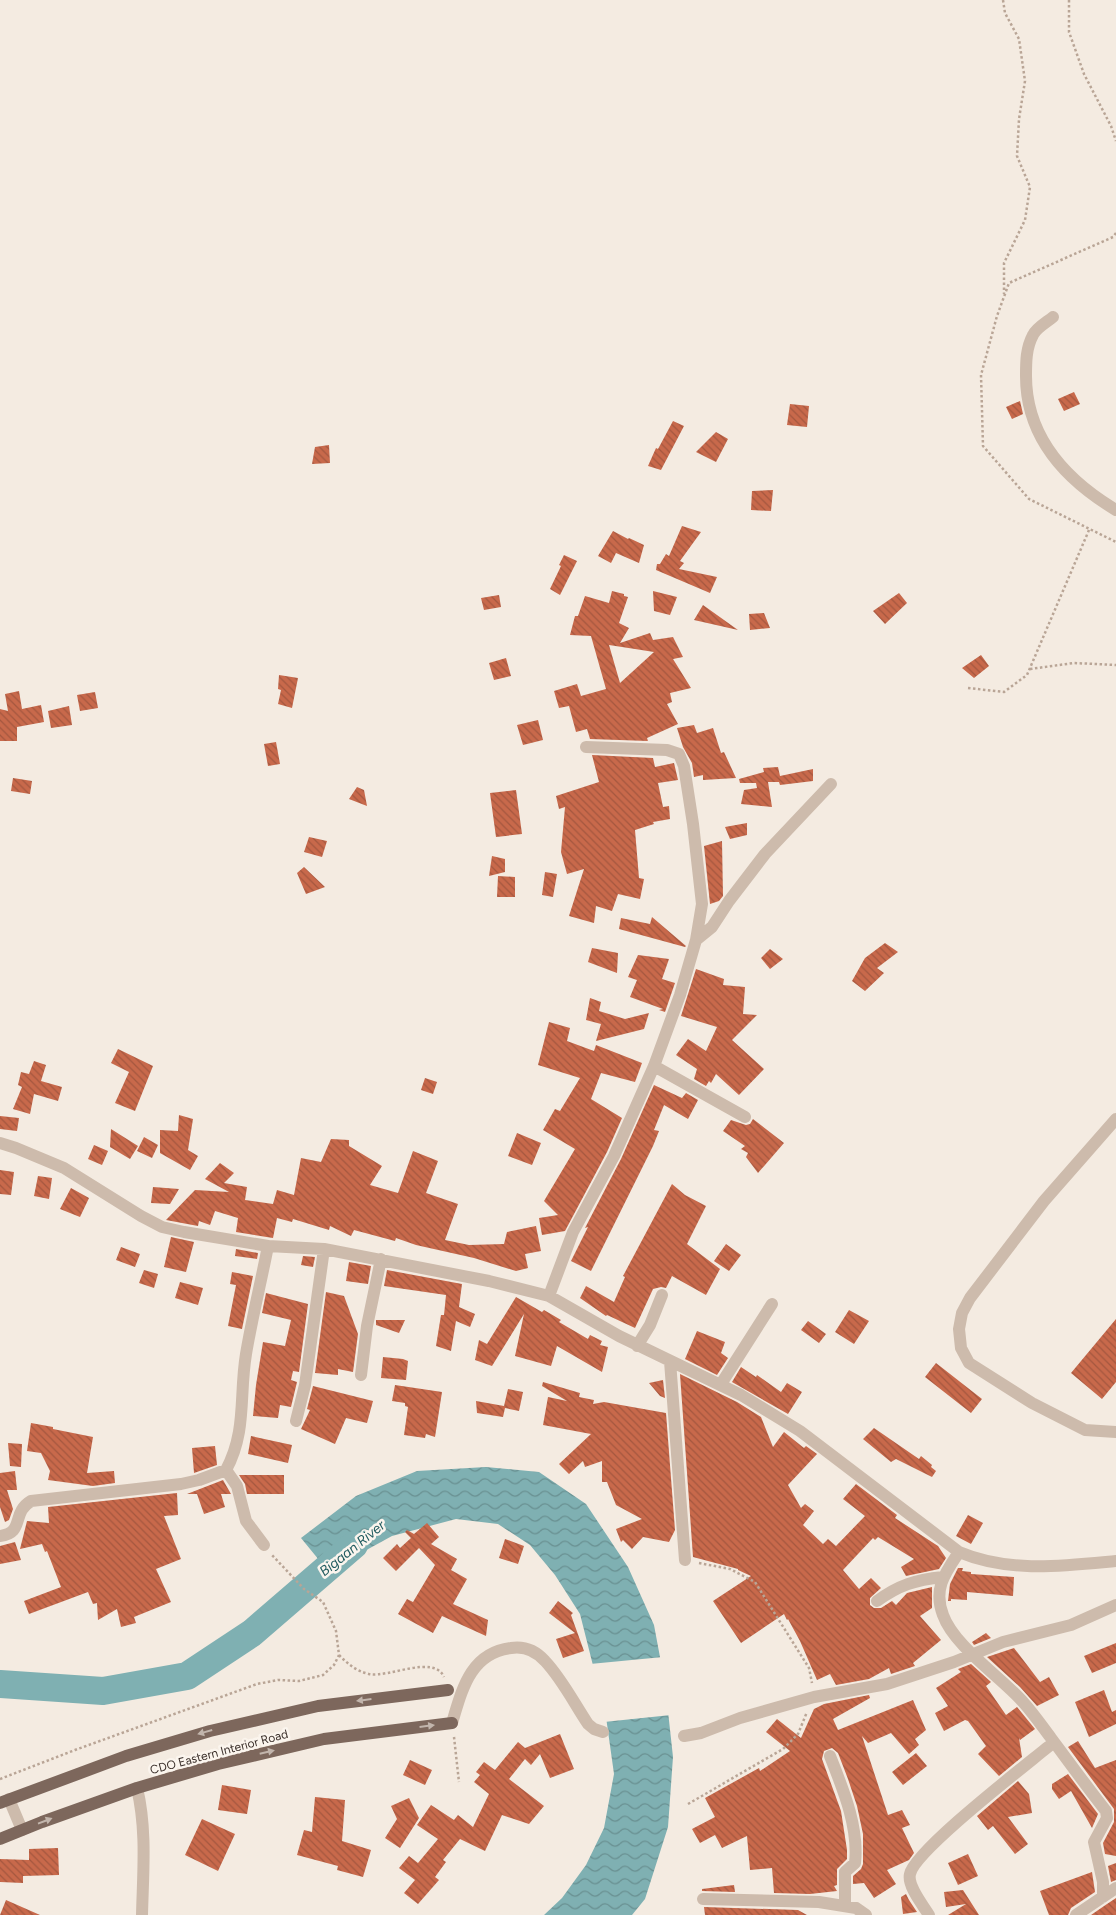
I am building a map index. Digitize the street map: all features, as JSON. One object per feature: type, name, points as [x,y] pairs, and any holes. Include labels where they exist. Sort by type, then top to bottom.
[{"type":"main road","name":"CDO Eastern Interior Road","points":[[4,1801],[126,1756],[210,1731],[318,1706],[448,1690]]},
{"type":"main road","name":"CDO Eastern Interior Road","points":[[0,1840],[22,1830],[137,1788],[218,1764],[324,1739],[452,1724]]},
{"type":"street","points":[[1053,317],[1033,333],[1026,358],[1026,388],[1031,418],[1045,446],[1065,472],[1098,499],[1116,510]]},
{"type":"street","points":[[549,1296],[573,1232],[614,1156],[654,1066],[680,995],[696,940],[702,904],[690,805],[684,766],[679,754],[658,750],[586,747]]},
{"type":"street","points":[[696,940],[712,927],[729,901],[765,854],[830,784]]},
{"type":"street","points":[[654,1066],[745,1117]]},
{"type":"street","points":[[1116,1119],[1044,1201],[970,1298],[962,1313],[959,1329],[961,1348],[969,1363],[1032,1403],[1085,1430],[1116,1432]]},
{"type":"street","points":[[0,1143],[64,1168],[141,1216],[162,1226],[184,1232],[268,1246],[324,1249],[490,1281],[549,1296],[638,1346],[721,1384],[800,1431],[959,1552],[977,1560],[1011,1565],[1054,1566],[1116,1560]]},
{"type":"street","points":[[0,1536],[12,1533],[20,1510],[30,1501],[181,1484],[199,1480],[226,1470],[237,1447],[241,1429],[246,1354],[268,1246]]},
{"type":"street","points":[[296,1421],[305,1385],[324,1249]]},
{"type":"street","points":[[361,1375],[367,1326],[381,1260]]},
{"type":"street","points":[[638,1346],[650,1325],[662,1295]]},
{"type":"street","points":[[721,1384],[772,1304]]},
{"type":"street","points":[[670,1361],[685,1560]]},
{"type":"street","points":[[226,1470],[237,1486],[246,1521],[264,1546]]},
{"type":"street","points":[[959,1552],[943,1577],[940,1595],[943,1616],[948,1626],[972,1654],[1023,1702],[1106,1811],[1107,1818],[1094,1842],[1104,1882],[1103,1897]]},
{"type":"street","points":[[877,1601],[903,1584],[921,1579],[943,1577]]},
{"type":"street","points":[[684,1736],[701,1733],[740,1718],[814,1697],[887,1684],[1003,1642],[1071,1625],[1116,1605]]},
{"type":"street","points":[[452,1724],[462,1689],[476,1666],[486,1656],[500,1649],[515,1647],[531,1650],[544,1660],[556,1674],[588,1724],[594,1729],[603,1732]]},
{"type":"street","points":[[929,1915],[912,1886],[909,1876],[913,1865],[984,1799],[1054,1742]]},
{"type":"street","points":[[830,1756],[848,1809],[855,1844],[856,1863],[845,1872],[845,1906]]},
{"type":"street","points":[[137,1788],[144,1836],[142,1915]]},
{"type":"street","points":[[4,1801],[22,1830]]},
{"type":"street","points":[[1076,1915],[1116,1888]]},
{"type":"street","points":[[704,1899],[820,1902],[856,1908],[866,1915]]},
{"type":"path","points":[[1003,0],[1005,13],[1019,38],[1024,81],[1017,156],[1030,187],[1024,220],[1004,263],[1004,297]]},
{"type":"path","points":[[1069,0],[1069,32],[1084,74],[1111,126],[1116,141]]},
{"type":"path","points":[[1113,237],[1116,240]]},
{"type":"path","points":[[968,688],[1004,692],[1027,675],[1089,530]]},
{"type":"path","points":[[1030,669],[1074,664],[1116,665]]},
{"type":"path","points":[[0,1779],[258,1684],[278,1680],[299,1682],[323,1675],[334,1665],[339,1655],[336,1631],[323,1602],[304,1589],[264,1546]]},
{"type":"path","points":[[685,1560],[730,1569],[755,1582],[809,1668],[814,1697],[798,1734],[782,1749],[688,1804]]},
{"type":"path","points":[[339,1655],[350,1666],[370,1674],[392,1673],[426,1666],[436,1668],[442,1672],[448,1690]]},
{"type":"path","points":[[452,1724],[459,1782]]},
{"type":"water","points":[[486,1467],[539,1472],[586,1504],[628,1567],[654,1625],[665,1684],[673,1757],[668,1827],[645,1899],[632,1915],[544,1915],[562,1898],[586,1865],[604,1828],[614,1774],[606,1717],[580,1614],[555,1575],[530,1545],[498,1524],[456,1519],[392,1536],[328,1571],[301,1538],[356,1496],[417,1471]]},
{"type":"pier","points":[[663,1657],[671,1715],[604,1722],[590,1664]]},
{"type":"building","points":[[1074,392],[1080,404],[1064,411],[1058,399]]},
{"type":"building","points":[[1020,401],[1023,414],[1012,419],[1006,407]]},
{"type":"building","points":[[790,404],[809,406],[807,427],[787,425]]},
{"type":"building","points":[[673,421],[684,426],[661,470],[648,466],[656,448],[658,449]]},
{"type":"building","points":[[716,432],[728,439],[716,462],[696,452]]},
{"type":"building","points":[[329,445],[330,463],[312,464],[315,447]]},
{"type":"building","points":[[773,490],[771,511],[751,510],[752,491]]},
{"type":"building","points":[[682,526],[701,532],[680,561],[684,563],[679,569],[717,577],[710,593],[656,570],[657,564],[660,564],[666,554],[669,556]]},
{"type":"building","points":[[613,531],[644,545],[639,563],[616,553],[611,563],[598,556]]},
{"type":"building","points":[[564,555],[577,561],[560,595],[550,589]]},
{"type":"building","points":[[612,591],[628,597],[619,623],[629,628],[620,643],[650,633],[653,640],[673,637],[683,657],[673,659],[691,688],[670,693],[672,702],[667,704],[678,724],[647,738],[648,741],[590,739],[587,729],[576,732],[569,706],[559,708],[554,691],[577,684],[581,696],[606,689],[591,636],[570,635],[575,616],[578,616],[585,596],[609,603]],"holes":[[[609,645],[654,652],[620,683]]]},
{"type":"building","points":[[653,591],[677,597],[670,615],[654,611]]},
{"type":"building","points":[[899,593],[907,603],[885,624],[873,611]]},
{"type":"building","points":[[499,595],[501,607],[484,610],[481,598]]},
{"type":"building","points":[[703,605],[738,630],[694,620]]},
{"type":"building","points":[[764,613],[770,628],[750,630],[749,614]]},
{"type":"building","points":[[981,655],[989,666],[974,678],[962,668]]},
{"type":"building","points":[[506,658],[511,676],[494,680],[489,663]]},
{"type":"building","points":[[279,675],[298,678],[292,708],[278,704],[281,690],[278,689]]},
{"type":"building","points":[[19,691],[22,709],[41,705],[44,722],[17,727],[17,741],[0,741],[0,709],[8,711],[5,694]]},
{"type":"building","points":[[95,692],[98,708],[80,711],[77,695]]},
{"type":"building","points":[[69,706],[72,725],[51,728],[48,711]]},
{"type":"building","points":[[538,720],[543,740],[523,745],[517,725]]},
{"type":"building","points":[[694,725],[697,733],[713,728],[721,753],[724,752],[736,778],[703,780],[703,775],[694,777],[692,763],[683,747],[677,728]]},
{"type":"building","points":[[276,742],[280,764],[268,766],[264,744]]},
{"type":"building","points":[[592,755],[653,758],[655,767],[674,763],[678,780],[658,783],[663,807],[669,806],[670,819],[653,822],[654,824],[635,830],[639,878],[644,879],[640,899],[618,894],[612,911],[596,906],[594,923],[569,916],[584,869],[567,874],[561,852],[565,807],[559,809],[556,796],[599,782]]},
{"type":"building","points":[[778,767],[780,776],[813,769],[813,781],[780,785],[779,782],[768,782],[772,807],[741,804],[744,790],[757,788],[756,783],[740,783],[739,779],[764,772],[763,768]]},
{"type":"building","points":[[13,778],[32,781],[30,794],[11,791]]},
{"type":"building","points":[[357,787],[364,790],[367,806],[349,799]]},
{"type":"building","points":[[516,790],[522,834],[496,837],[490,793]]},
{"type":"building","points":[[747,823],[747,835],[730,839],[725,827]]},
{"type":"building","points":[[309,837],[327,841],[322,857],[304,852]]},
{"type":"building","points":[[722,841],[723,896],[719,901],[710,904],[704,846]]},
{"type":"building","points":[[492,856],[505,859],[505,872],[489,876]]},
{"type":"building","points":[[304,867],[325,887],[306,894],[297,873]]},
{"type":"building","points":[[545,872],[557,874],[553,897],[542,895]]},
{"type":"building","points":[[498,876],[515,877],[515,897],[497,897]]},
{"type":"building","points":[[652,917],[686,946],[619,929],[621,918],[650,924]]},
{"type":"building","points":[[885,943],[898,952],[877,968],[884,973],[865,991],[852,981],[865,958]]},
{"type":"building","points":[[592,948],[618,953],[617,973],[588,962]]},
{"type":"building","points":[[770,949],[783,959],[770,969],[761,958]]},
{"type":"building","points":[[638,955],[669,959],[662,979],[675,983],[665,1012],[659,1010],[663,1009],[630,997],[637,980],[628,977]]},
{"type":"building","points":[[696,969],[724,979],[723,985],[745,987],[743,1014],[757,1015],[732,1040],[764,1069],[739,1095],[716,1074],[711,1083],[709,1081],[706,1086],[694,1079],[697,1069],[676,1055],[688,1039],[706,1051],[717,1027],[681,1016]]},
{"type":"building","points":[[590,998],[601,1002],[599,1011],[625,1019],[649,1013],[644,1029],[596,1041],[601,1024],[586,1020]]},
{"type":"building","points":[[549,1022],[570,1028],[567,1041],[594,1051],[596,1045],[642,1063],[635,1082],[601,1073],[591,1099],[622,1118],[607,1152],[565,1231],[542,1235],[539,1218],[558,1215],[544,1201],[575,1149],[543,1130],[555,1109],[560,1111],[580,1078],[538,1065]]},
{"type":"building","points":[[118,1049],[153,1066],[135,1111],[115,1103],[129,1072],[111,1063]]},
{"type":"building","points":[[34,1061],[46,1065],[41,1081],[62,1087],[58,1101],[34,1094],[30,1114],[13,1109],[22,1087],[18,1085],[21,1072],[29,1074]]},
{"type":"building","points":[[425,1078],[437,1082],[433,1094],[421,1090]]},
{"type":"building","points":[[654,1085],[682,1098],[686,1093],[698,1100],[688,1119],[664,1105],[654,1130],[659,1131],[653,1146],[591,1271],[571,1261],[588,1227],[585,1228],[621,1159]]},
{"type":"building","points":[[179,1115],[193,1119],[188,1150],[198,1156],[190,1170],[160,1153],[160,1130],[178,1131]]},
{"type":"building","points":[[0,1116],[19,1118],[17,1131],[0,1129]]},
{"type":"building","points":[[753,1119],[784,1143],[758,1173],[746,1157],[748,1153],[741,1149],[745,1146],[723,1131],[731,1120],[746,1125],[750,1124]]},
{"type":"building","points":[[111,1129],[138,1146],[130,1159],[110,1147]]},
{"type":"building","points":[[517,1133],[541,1143],[532,1165],[508,1156]]},
{"type":"building","points":[[144,1137],[158,1145],[152,1158],[137,1151]]},
{"type":"building","points":[[331,1139],[349,1140],[349,1146],[382,1166],[370,1185],[398,1193],[413,1151],[438,1161],[426,1193],[458,1204],[445,1240],[469,1245],[504,1244],[507,1232],[536,1226],[541,1251],[525,1254],[528,1268],[516,1271],[396,1238],[395,1241],[354,1230],[351,1236],[330,1226],[329,1230],[293,1219],[292,1222],[277,1218],[273,1238],[236,1232],[238,1218],[215,1211],[210,1225],[199,1221],[198,1226],[166,1220],[195,1190],[229,1192],[205,1179],[220,1163],[234,1173],[224,1183],[247,1187],[245,1200],[273,1204],[277,1190],[294,1195],[301,1158],[321,1162]]},
{"type":"building","points":[[94,1145],[108,1151],[102,1165],[88,1159]]},
{"type":"building","points":[[0,1170],[14,1172],[11,1195],[0,1194]]},
{"type":"building","points":[[38,1176],[52,1178],[49,1199],[34,1196]]},
{"type":"building","points":[[672,1184],[685,1195],[706,1206],[687,1244],[720,1269],[706,1295],[672,1276],[666,1288],[653,1289],[635,1328],[606,1316],[580,1298],[586,1286],[614,1302],[625,1277],[623,1276]]},
{"type":"building","points":[[153,1187],[179,1189],[170,1204],[151,1203]]},
{"type":"building","points":[[71,1188],[89,1198],[80,1217],[60,1209]]},
{"type":"building","points":[[171,1237],[194,1242],[186,1272],[164,1267]]},
{"type":"building","points":[[726,1244],[741,1255],[729,1271],[714,1261]]},
{"type":"building","points":[[121,1247],[140,1254],[135,1267],[116,1260]]},
{"type":"building","points":[[236,1249],[258,1253],[257,1259],[235,1256]]},
{"type":"building","points":[[303,1256],[315,1257],[313,1267],[301,1265]]},
{"type":"building","points":[[349,1262],[371,1266],[368,1284],[346,1281]]},
{"type":"building","points":[[144,1270],[158,1274],[154,1288],[139,1283]]},
{"type":"building","points":[[387,1270],[462,1284],[459,1307],[475,1314],[470,1327],[456,1321],[451,1351],[436,1346],[441,1315],[444,1315],[446,1295],[384,1286]]},
{"type":"building","points":[[232,1272],[253,1276],[242,1329],[228,1326],[236,1285],[230,1284]]},
{"type":"building","points":[[180,1282],[203,1288],[198,1305],[175,1298]]},
{"type":"building","points":[[326,1292],[344,1296],[358,1334],[353,1372],[338,1369],[338,1375],[315,1373]]},
{"type":"building","points":[[266,1293],[308,1304],[299,1372],[293,1371],[291,1380],[297,1382],[291,1407],[280,1405],[278,1418],[253,1416],[263,1342],[285,1346],[291,1320],[262,1313]]},
{"type":"building","points":[[516,1297],[542,1312],[544,1310],[561,1320],[559,1322],[588,1339],[590,1335],[602,1341],[600,1345],[608,1347],[602,1372],[557,1346],[551,1366],[515,1356],[524,1314],[492,1366],[475,1360],[479,1340],[487,1344]]},
{"type":"building","points":[[849,1310],[869,1321],[854,1344],[835,1332]]},
{"type":"building","points":[[1116,1319],[1116,1382],[1102,1399],[1071,1373]]},
{"type":"building","points":[[376,1320],[405,1320],[399,1333],[376,1325]]},
{"type":"building","points":[[808,1321],[826,1334],[819,1343],[801,1330]]},
{"type":"building","points":[[697,1331],[725,1342],[721,1353],[728,1358],[717,1375],[685,1359]]},
{"type":"building","points":[[383,1357],[408,1361],[406,1380],[381,1378]]},
{"type":"building","points":[[936,1363],[982,1399],[971,1413],[925,1377]]},
{"type":"building","points":[[741,1367],[756,1377],[757,1375],[781,1392],[787,1383],[802,1392],[788,1414],[732,1382]]},
{"type":"building","points":[[680,1374],[737,1402],[761,1417],[773,1447],[784,1432],[804,1448],[806,1446],[817,1454],[788,1485],[801,1508],[805,1504],[814,1511],[803,1525],[823,1544],[828,1539],[836,1546],[865,1516],[843,1499],[856,1484],[897,1515],[895,1518],[938,1546],[946,1558],[939,1569],[906,1576],[901,1567],[914,1559],[878,1537],[875,1540],[873,1538],[843,1570],[859,1589],[871,1578],[881,1588],[870,1598],[870,1605],[874,1608],[881,1608],[892,1601],[896,1605],[907,1593],[932,1587],[932,1608],[920,1616],[941,1640],[913,1663],[915,1666],[891,1674],[889,1668],[869,1679],[836,1685],[830,1674],[817,1680],[800,1641],[784,1614],[741,1643],[713,1601],[751,1576],[738,1569],[693,1557]]},
{"type":"building","points":[[663,1380],[665,1398],[660,1396],[649,1383]]},
{"type":"building","points":[[543,1382],[580,1393],[579,1397],[594,1400],[593,1404],[604,1402],[666,1413],[675,1530],[669,1542],[643,1537],[632,1549],[623,1540],[621,1542],[616,1529],[642,1519],[616,1505],[607,1482],[602,1482],[602,1461],[585,1467],[583,1461],[569,1474],[559,1464],[591,1434],[543,1425],[548,1397],[567,1401],[542,1386]]},
{"type":"building","points":[[395,1385],[442,1392],[435,1437],[426,1434],[425,1438],[404,1435],[408,1407],[405,1406],[405,1403],[392,1401]]},
{"type":"building","points":[[313,1386],[373,1401],[367,1423],[346,1418],[335,1444],[301,1429],[310,1410],[307,1409]]},
{"type":"building","points":[[508,1389],[523,1392],[519,1411],[505,1408],[503,1417],[477,1413],[476,1401],[504,1406]]},
{"type":"building","points":[[31,1423],[93,1437],[87,1473],[114,1471],[115,1483],[93,1486],[48,1480],[50,1471],[41,1453],[27,1451]]},
{"type":"building","points":[[874,1428],[919,1459],[921,1456],[932,1465],[931,1467],[936,1471],[932,1477],[896,1459],[891,1462],[863,1439]]},
{"type":"building","points":[[251,1436],[292,1445],[288,1463],[248,1454]]},
{"type":"building","points":[[8,1443],[22,1444],[21,1467],[10,1466]]},
{"type":"building","points":[[215,1446],[217,1465],[194,1473],[192,1448]]},
{"type":"building","points":[[15,1471],[17,1490],[7,1490],[13,1509],[9,1520],[5,1522],[0,1507],[0,1473]]},
{"type":"building","points":[[239,1475],[284,1475],[284,1494],[247,1494],[245,1484]]},
{"type":"building","points":[[223,1480],[231,1494],[221,1494],[225,1507],[204,1514],[197,1494],[187,1494]]},
{"type":"building","points":[[177,1493],[178,1515],[164,1516],[181,1559],[156,1569],[171,1602],[134,1617],[136,1623],[121,1627],[117,1609],[98,1620],[97,1603],[93,1604],[88,1592],[29,1614],[24,1601],[61,1587],[47,1551],[45,1552],[42,1544],[20,1549],[27,1521],[49,1523],[48,1507]]},
{"type":"building","points":[[968,1515],[983,1523],[971,1544],[956,1536]]},
{"type":"building","points":[[427,1523],[439,1537],[431,1544],[457,1559],[451,1570],[467,1579],[453,1604],[488,1620],[486,1636],[442,1616],[433,1633],[398,1614],[407,1599],[413,1602],[435,1565],[419,1548],[396,1571],[383,1558],[397,1544],[400,1548],[411,1538],[405,1532],[407,1530],[414,1534]]},
{"type":"building","points":[[505,1539],[524,1546],[518,1564],[499,1558]]},
{"type":"building","points":[[15,1542],[21,1560],[0,1564],[0,1546]]},
{"type":"building","points":[[958,1568],[963,1568],[962,1571],[971,1572],[971,1574],[1014,1577],[1013,1596],[967,1592],[967,1600],[951,1599],[951,1601],[948,1601],[950,1584]]},
{"type":"building","points":[[558,1601],[573,1613],[571,1615],[584,1651],[563,1658],[556,1639],[575,1633],[549,1613]]},
{"type":"building","points":[[986,1633],[991,1638],[974,1645],[972,1642]]},
{"type":"building","points":[[1116,1643],[1116,1663],[1092,1673],[1084,1656]]},
{"type":"building","points":[[1014,1648],[1040,1682],[1049,1677],[1059,1695],[1037,1706],[1020,1687],[987,1657]]},
{"type":"building","points":[[971,1664],[991,1682],[986,1686],[1006,1715],[1017,1707],[1035,1729],[1020,1740],[1019,1738],[1022,1757],[999,1776],[978,1754],[986,1746],[968,1721],[965,1720],[944,1731],[935,1713],[948,1706],[936,1688],[961,1672],[958,1669]]},
{"type":"building","points":[[1104,1690],[1112,1712],[1116,1710],[1116,1724],[1089,1737],[1075,1702]]},
{"type":"building","points":[[869,1695],[870,1698],[833,1719],[838,1730],[913,1700],[926,1730],[915,1739],[919,1745],[909,1754],[891,1733],[868,1743],[862,1736],[888,1815],[902,1810],[910,1825],[902,1828],[914,1853],[909,1860],[887,1870],[896,1884],[874,1898],[864,1883],[853,1884],[853,1876],[861,1869],[863,1864],[863,1834],[857,1806],[848,1779],[838,1753],[832,1748],[824,1751],[822,1759],[841,1811],[847,1850],[847,1859],[837,1869],[837,1885],[834,1886],[837,1891],[810,1894],[774,1893],[772,1868],[750,1870],[747,1836],[722,1848],[715,1835],[700,1843],[692,1829],[715,1817],[705,1798],[759,1768],[760,1771],[790,1751],[766,1732],[777,1719],[801,1738],[814,1709],[824,1704]]},
{"type":"building","points":[[560,1734],[574,1769],[550,1778],[540,1754],[531,1765],[525,1759],[509,1779],[544,1806],[529,1824],[502,1815],[485,1851],[460,1839],[443,1860],[446,1862],[435,1877],[439,1880],[418,1904],[404,1893],[415,1880],[399,1868],[409,1856],[418,1863],[438,1839],[417,1825],[431,1805],[454,1820],[458,1815],[473,1827],[489,1794],[474,1782],[480,1775],[476,1772],[484,1762],[495,1770],[518,1742],[525,1748]]},
{"type":"building","points":[[1078,1741],[1095,1768],[1116,1760],[1116,1856],[1105,1854],[1103,1843],[1114,1822],[1114,1809],[1068,1747]]},
{"type":"building","points":[[916,1753],[927,1766],[903,1785],[892,1772]]},
{"type":"building","points":[[410,1760],[432,1770],[425,1785],[403,1775]]},
{"type":"building","points":[[1068,1774],[1098,1814],[1092,1828],[1071,1791],[1059,1799],[1052,1789],[1052,1784]]},
{"type":"building","points":[[1018,1781],[1029,1794],[1032,1813],[1008,1817],[1028,1844],[1015,1854],[993,1826],[988,1830],[977,1816]]},
{"type":"building","points":[[222,1785],[251,1790],[247,1814],[218,1810]]},
{"type":"building","points":[[315,1797],[345,1800],[342,1841],[371,1850],[363,1877],[337,1870],[338,1866],[297,1855],[304,1830],[312,1832]]},
{"type":"building","points":[[409,1798],[419,1818],[400,1848],[385,1838],[397,1819],[391,1806]]},
{"type":"building","points":[[202,1819],[235,1834],[218,1871],[185,1855]]},
{"type":"building","points":[[58,1848],[59,1875],[23,1876],[23,1883],[0,1882],[0,1859],[29,1860],[29,1849]]},
{"type":"building","points":[[968,1854],[978,1876],[958,1885],[948,1863]]},
{"type":"building","points":[[1116,1863],[1116,1880],[1111,1882],[1108,1866]]},
{"type":"building","points":[[1092,1872],[1095,1892],[1071,1908],[1068,1915],[1049,1915],[1040,1891]]},
{"type":"building","points":[[734,1885],[735,1892],[702,1891],[702,1889]]},
{"type":"building","points":[[963,1890],[979,1915],[948,1915],[966,1904],[946,1907],[944,1892]]},
{"type":"building","points":[[906,1894],[917,1912],[903,1914],[901,1897]]},
{"type":"building","points":[[1116,1898],[1116,1915],[1091,1915],[1107,1904]]},
{"type":"building","points":[[6,1900],[40,1915],[0,1915]]},
{"type":"building","points":[[704,1907],[798,1910],[807,1915],[705,1915]]},
{"type":"waterway","name":"Bigaan River","points":[[0,1684],[103,1691],[187,1676],[252,1633],[354,1545]]}]
